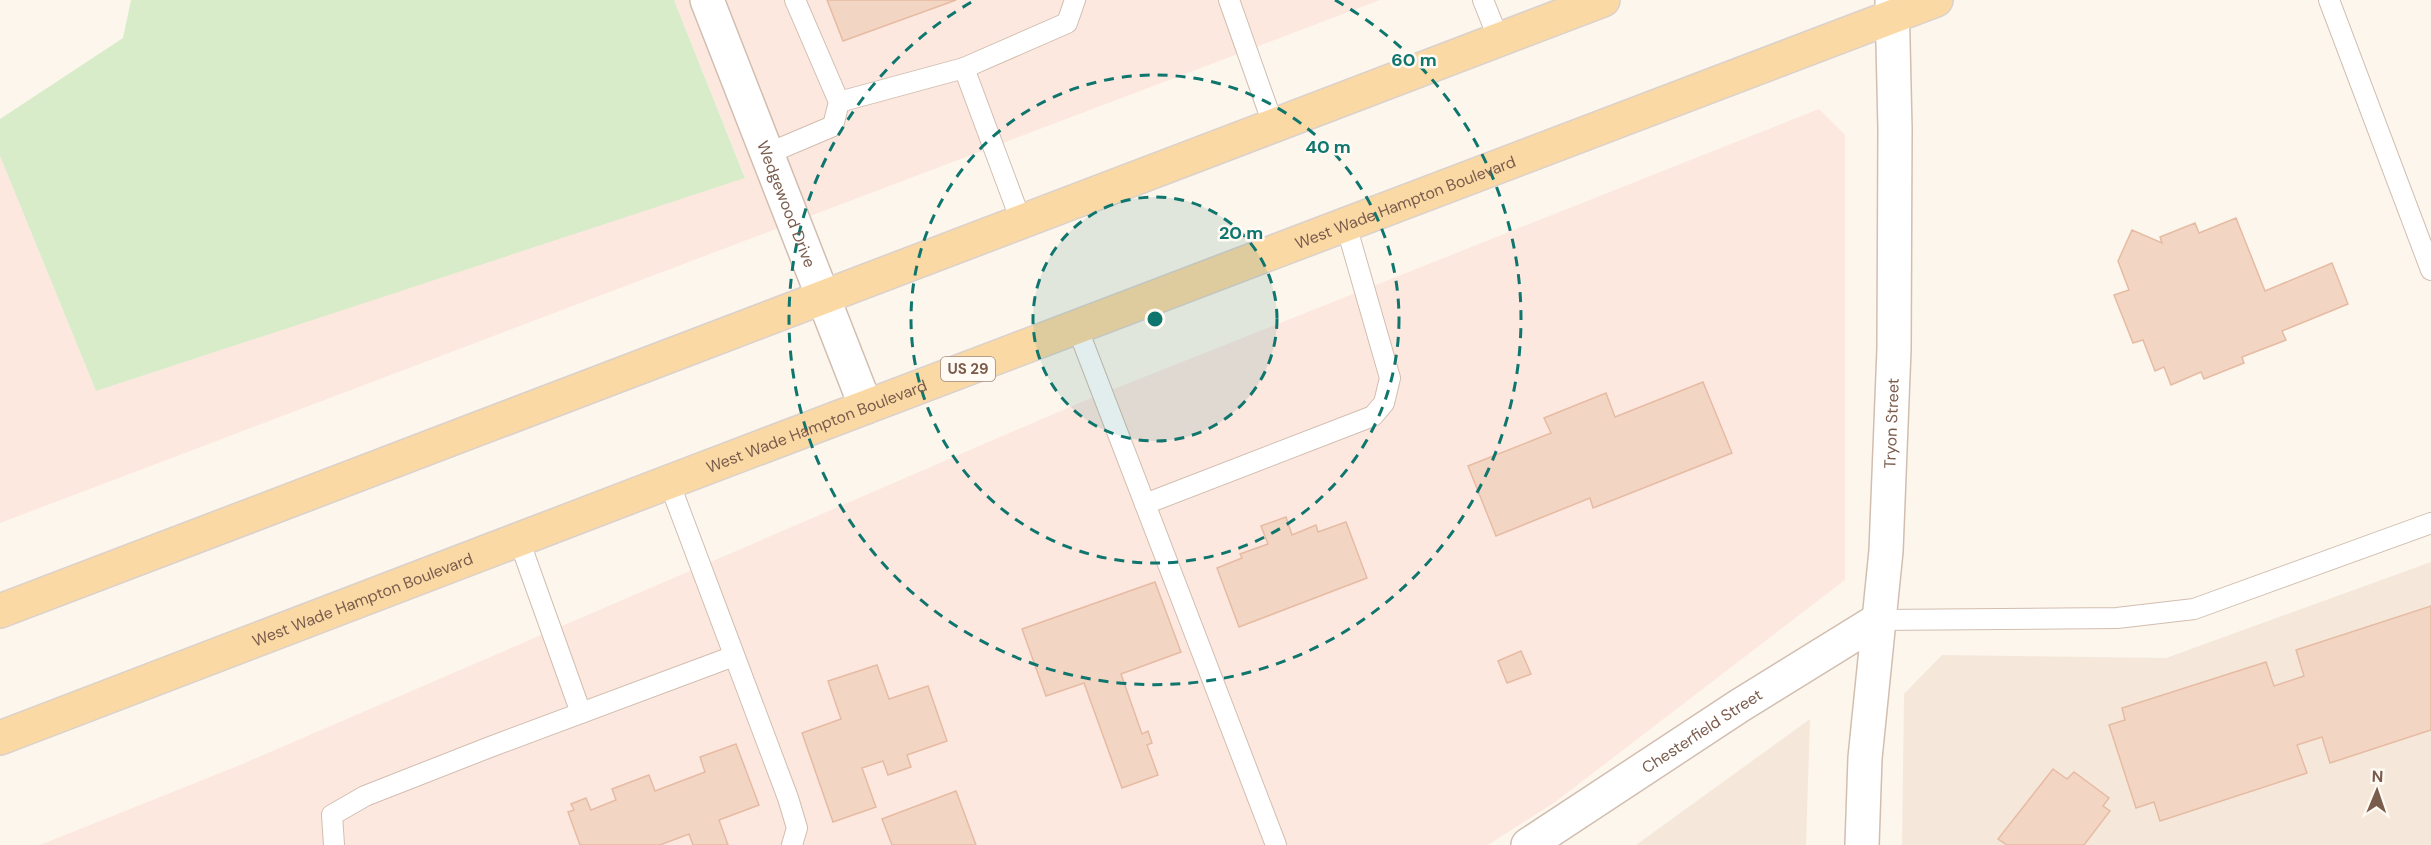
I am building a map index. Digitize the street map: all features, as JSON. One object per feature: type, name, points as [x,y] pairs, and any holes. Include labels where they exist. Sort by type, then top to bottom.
[{"type":"main road","points":[[0,611],[1603,0]]},
{"type":"main road","name":"West Wade Hampton Boulevard","points":[[0,738],[1346,225],[1892,9],[1936,0]]},
{"type":"street","name":"Wedgewood Drive","points":[[707,0],[866,407]]},
{"type":"street","name":"Tryon Street","points":[[1862,845],[1865,758],[1886,551],[1894,349],[1895,129],[1892,9]]},
{"type":"street","name":"Chesterfield Street","points":[[1528,845],[1739,706],[1878,620]]},
{"type":"lane","points":[[767,154],[833,126],[839,102],[795,0]]},
{"type":"lane","points":[[839,102],[964,68],[1067,23],[1075,0]]},
{"type":"lane","points":[[1229,0],[1274,127]]},
{"type":"lane","points":[[1483,0],[1499,40]]},
{"type":"lane","points":[[2329,0],[2431,270]]},
{"type":"lane","points":[[964,68],[1021,221]]},
{"type":"lane","points":[[1145,504],[1373,416],[1384,402],[1390,378],[1346,225]]},
{"type":"lane","points":[[1077,327],[1276,845]]},
{"type":"lane","points":[[669,482],[788,798],[797,828],[792,845]]},
{"type":"lane","points":[[1878,620],[2117,618],[2194,609],[2431,523]]},
{"type":"lane","points":[[519,540],[581,713]]},
{"type":"lane","points":[[334,845],[332,815],[365,796],[734,656]]},
{"type":"shaded area","points":[[674,0],[1380,0],[0,523],[0,156],[96,391],[745,177]]},
{"type":"shaded area","points":[[1819,109],[1845,135],[1845,580],[1554,803],[1488,845],[40,845],[240,765],[1086,400]]},
{"type":"shaded area","points":[[2431,562],[2431,845],[1902,845],[1904,694],[1942,655],[2166,658]]},
{"type":"shaded area","points":[[1810,719],[1806,845],[1636,845]]},
{"type":"green space","points":[[131,0],[674,0],[745,178],[96,391],[0,156],[0,119],[123,38]]},
{"type":"building","points":[[827,0],[956,0],[843,41]]},
{"type":"building","points":[[2236,218],[2265,291],[2332,263],[2348,304],[2282,331],[2286,340],[2242,357],[2244,363],[2204,379],[2201,372],[2171,385],[2164,367],[2155,371],[2143,340],[2133,343],[2114,295],[2129,290],[2118,261],[2132,230],[2162,243],[2160,237],[2195,223],[2199,233]]},
{"type":"building","points":[[1703,382],[1732,453],[1593,508],[1590,498],[1496,536],[1468,466],[1551,433],[1544,418],[1606,393],[1615,417]]},
{"type":"building","points":[[1286,517],[1292,535],[1316,525],[1318,532],[1346,522],[1367,578],[1239,627],[1217,568],[1242,558],[1240,554],[1268,544],[1261,526]]},
{"type":"building","points":[[1155,582],[1181,652],[1121,674],[1142,734],[1148,731],[1152,743],[1147,745],[1158,775],[1122,788],[1084,683],[1046,696],[1022,629]]},
{"type":"building","points":[[2431,606],[2431,730],[2330,763],[2322,737],[2297,745],[2307,773],[2160,821],[2154,802],[2136,808],[2109,725],[2125,720],[2122,708],[2266,662],[2274,686],[2304,676],[2296,650]]},
{"type":"building","points":[[1521,651],[1531,674],[1507,683],[1498,661]]},
{"type":"building","points":[[877,665],[889,699],[928,686],[947,741],[907,755],[911,767],[888,775],[883,761],[862,768],[876,807],[833,822],[802,733],[841,719],[828,681]]},
{"type":"building","points":[[736,744],[759,805],[719,820],[728,845],[693,845],[689,834],[660,845],[580,845],[568,812],[574,810],[571,804],[586,798],[591,810],[616,800],[612,789],[649,775],[655,791],[705,772],[700,757]]},
{"type":"building","points":[[2053,769],[2067,779],[2074,772],[2109,798],[2103,806],[2110,811],[2084,845],[2007,845],[1998,839]]},
{"type":"building","points":[[956,791],[976,845],[892,845],[882,819]]}]
